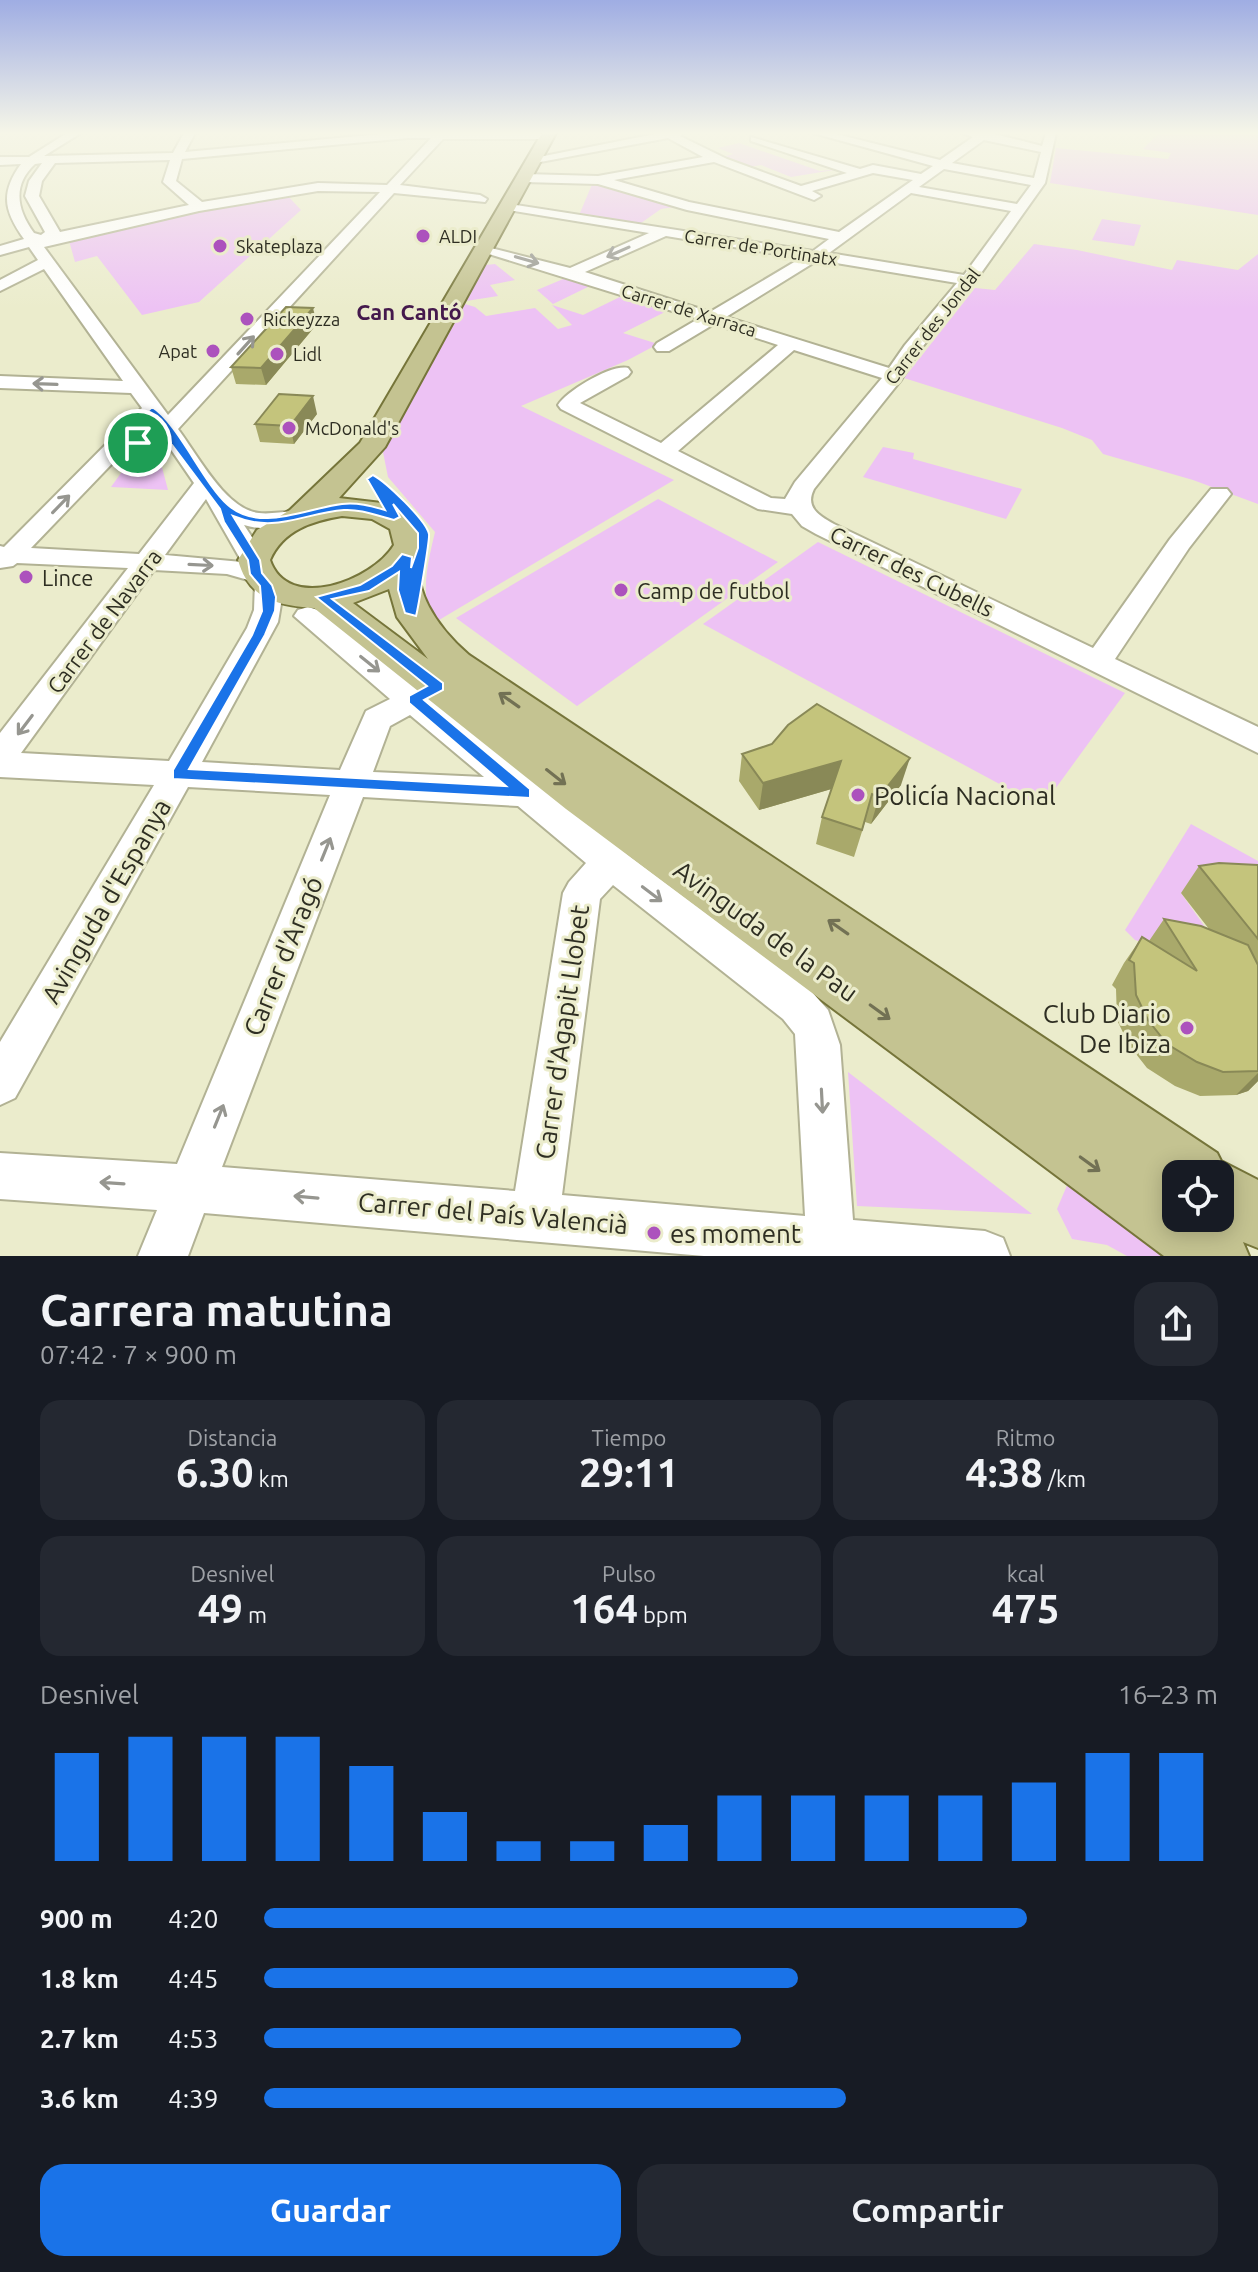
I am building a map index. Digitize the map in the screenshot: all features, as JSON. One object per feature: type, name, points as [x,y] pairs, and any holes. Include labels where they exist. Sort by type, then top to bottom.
[{"type":"main road","points":[[371,447],[373,479],[394,517],[409,534],[410,545],[406,557],[397,568],[364,588],[315,604],[287,594],[258,573],[266,537],[298,517],[336,485],[371,447],[516,192]]},
{"type":"main road","points":[[373,479],[417,522],[423,533],[424,548],[416,573],[411,613]]},
{"type":"main road","points":[[298,517],[332,508],[362,507],[394,517]]},
{"type":"main road","name":"Avinguda de la Pau","points":[[406,557],[404,590],[411,613],[435,647],[456,664],[1176,1160]]},
{"type":"main road","name":"Avinguda de la Pau","points":[[315,604],[361,625],[426,693],[581,797],[1217,1256]]},
{"type":"main road","points":[[1234,1201],[1258,1217]]},
{"type":"street","points":[[0,286],[18,277],[53,231],[31,202],[32,192]]},
{"type":"street","points":[[181,192],[199,207]]},
{"type":"street","points":[[4,250],[41,250],[199,207],[279,192]]},
{"type":"street","points":[[110,453],[170,435],[193,402],[388,192]]},
{"type":"street","points":[[420,192],[480,199]]},
{"type":"street","points":[[638,192],[687,206],[842,237]]},
{"type":"street","points":[[753,219],[783,208],[811,192]]},
{"type":"street","points":[[663,347],[815,256],[906,192]]},
{"type":"street","points":[[924,192],[1020,209]]},
{"type":"street","name":"Carrer des Jondal","points":[[799,508],[797,499],[803,487],[894,376],[911,349],[968,280],[1033,192]]},
{"type":"street","points":[[4,194],[15,217],[225,509],[258,573]]},
{"type":"street","name":"Carrer de Portinatx","points":[[508,206],[968,280]]},
{"type":"street","points":[[571,273],[665,231]]},
{"type":"street","name":"Carrer de Xarraca","points":[[483,250],[571,273],[894,376]]},
{"type":"street","points":[[663,453],[793,342]]},
{"type":"street","points":[[91,385],[109,380],[124,371]]},
{"type":"street","name":"Carrer des Cubells","points":[[621,372],[572,399],[568,405],[766,504],[799,508],[811,521],[825,529],[1258,741]]},
{"type":"street","points":[[0,382],[136,387]]},
{"type":"street","points":[[4,558],[152,410]]},
{"type":"street","name":"Carrer de Navarra","points":[[0,757],[206,483]]},
{"type":"street","points":[[1098,662],[1179,544],[1219,494]]},
{"type":"street","points":[[225,509],[255,521],[298,517]]},
{"type":"street","points":[[4,558],[229,566],[258,573]]},
{"type":"street","name":"Avinguda d'Espanya","points":[[0,1083],[266,628],[269,597],[258,573]]},
{"type":"street","points":[[266,628],[315,604]]},
{"type":"street","name":"Avinguda de la Pau","points":[[315,604],[426,693],[525,793],[797,1005],[813,1024],[819,1045],[831,1249]]},
{"type":"street","name":"Carrer d'Aragó","points":[[163,1256],[377,719],[426,693]]},
{"type":"street","points":[[0,764],[525,793]]},
{"type":"street","name":"Carrer d'Agapit Llobet","points":[[535,1216],[582,893],[598,874],[618,868]]},
{"type":"street","name":"Carrer del País Valencià","points":[[0,1176],[535,1216],[831,1249],[985,1256]]},
{"type":"shaded area","points":[[589,192],[628,192],[681,206],[661,209],[641,223],[580,213]]},
{"type":"shaded area","points":[[1106,192],[1258,192],[1258,215]]},
{"type":"shaded area","points":[[286,194],[301,210],[199,302],[142,315],[97,256],[75,262],[68,237]]},
{"type":"shaded area","points":[[1102,219],[1141,225],[1134,246],[1092,240]]},
{"type":"shaded area","points":[[1034,244],[1172,270],[1177,260],[1238,270],[1258,254],[1258,504],[1193,480],[1103,454],[1092,440],[1062,428],[904,378],[975,288],[995,290]]},
{"type":"shaded area","points":[[495,264],[515,280],[490,285],[498,296],[466,301],[486,265]]},
{"type":"shaded area","points":[[568,277],[592,285],[553,304],[537,290]]},
{"type":"shaded area","points":[[624,295],[669,310],[623,333],[658,344],[521,406],[674,480],[434,623],[426,590],[435,532],[388,477],[383,452],[465,304],[486,316],[535,308],[558,329],[572,325],[552,305],[583,315]]},
{"type":"shaded area","points":[[883,447],[914,453],[913,459],[1022,489],[1006,519],[863,477]]},
{"type":"shaded area","points":[[134,455],[159,456],[168,490],[111,487]]},
{"type":"shaded area","name":"Camp de futbol","points":[[658,499],[778,562],[577,706],[456,618]]},
{"type":"shaded area","points":[[818,542],[1125,693],[1042,807],[703,624]]},
{"type":"shaded area","points":[[1191,824],[1258,861],[1258,894],[1181,893],[1236,971],[1135,940],[1125,930]]},
{"type":"shaded area","points":[[848,1072],[1032,1214],[857,1206]]},
{"type":"shaded area","points":[[1071,1176],[1183,1256],[1127,1256],[1107,1245],[1072,1239],[1057,1209]]},
{"type":"building","points":[[286,307],[313,308],[261,368],[231,367]]},
{"type":"building","points":[[279,394],[313,396],[290,426],[255,424]]},
{"type":"building","points":[[817,704],[910,758],[879,797],[872,794],[862,830],[822,817],[841,761],[763,783],[742,754],[772,744],[788,725]]},
{"type":"building","points":[[1219,863],[1258,865],[1258,939],[1199,866]]},
{"type":"building","name":"Club Diario De Ibiza","points":[[1164,919],[1201,926],[1248,945],[1258,965],[1258,1071],[1223,1072],[1197,1062],[1167,1044],[1148,1020],[1136,995],[1134,963],[1129,960],[1142,937],[1197,971]]},
{"type":"place","name":"ALDI","points":[[423,236]]},
{"type":"place","name":"Skateplaza","points":[[220,246]]},
{"type":"place","name":"Rickeyzza","points":[[247,319]]},
{"type":"place","name":"Apat","points":[[213,351]]},
{"type":"place","name":"Lidl","points":[[277,354]]},
{"type":"place","name":"McDonald's","points":[[289,428]]},
{"type":"place","name":"Lince","points":[[26,577]]},
{"type":"place","name":"Camp de futbol","points":[[621,590]]},
{"type":"place","name":"Policía Nacional","points":[[858,795]]},
{"type":"place","name":"Club Diario De Ibiza","points":[[1187,1028]]},
{"type":"place","name":"es moment","points":[[654,1233]]},
{"type":"district","name":"Can Cantó","points":[[409,311]]},
{"type":"route","points":[[138,443],[110,453],[152,410],[225,509],[255,521],[295,518],[342,507],[362,507],[394,517],[373,479],[417,522],[423,533],[424,548],[416,573],[411,613],[404,590],[406,557],[397,568],[364,588],[322,597],[438,687],[414,700],[525,793],[179,775],[258,635],[268,611],[269,597],[266,585],[256,574],[254,560],[225,509],[174,442],[138,443]]}]
